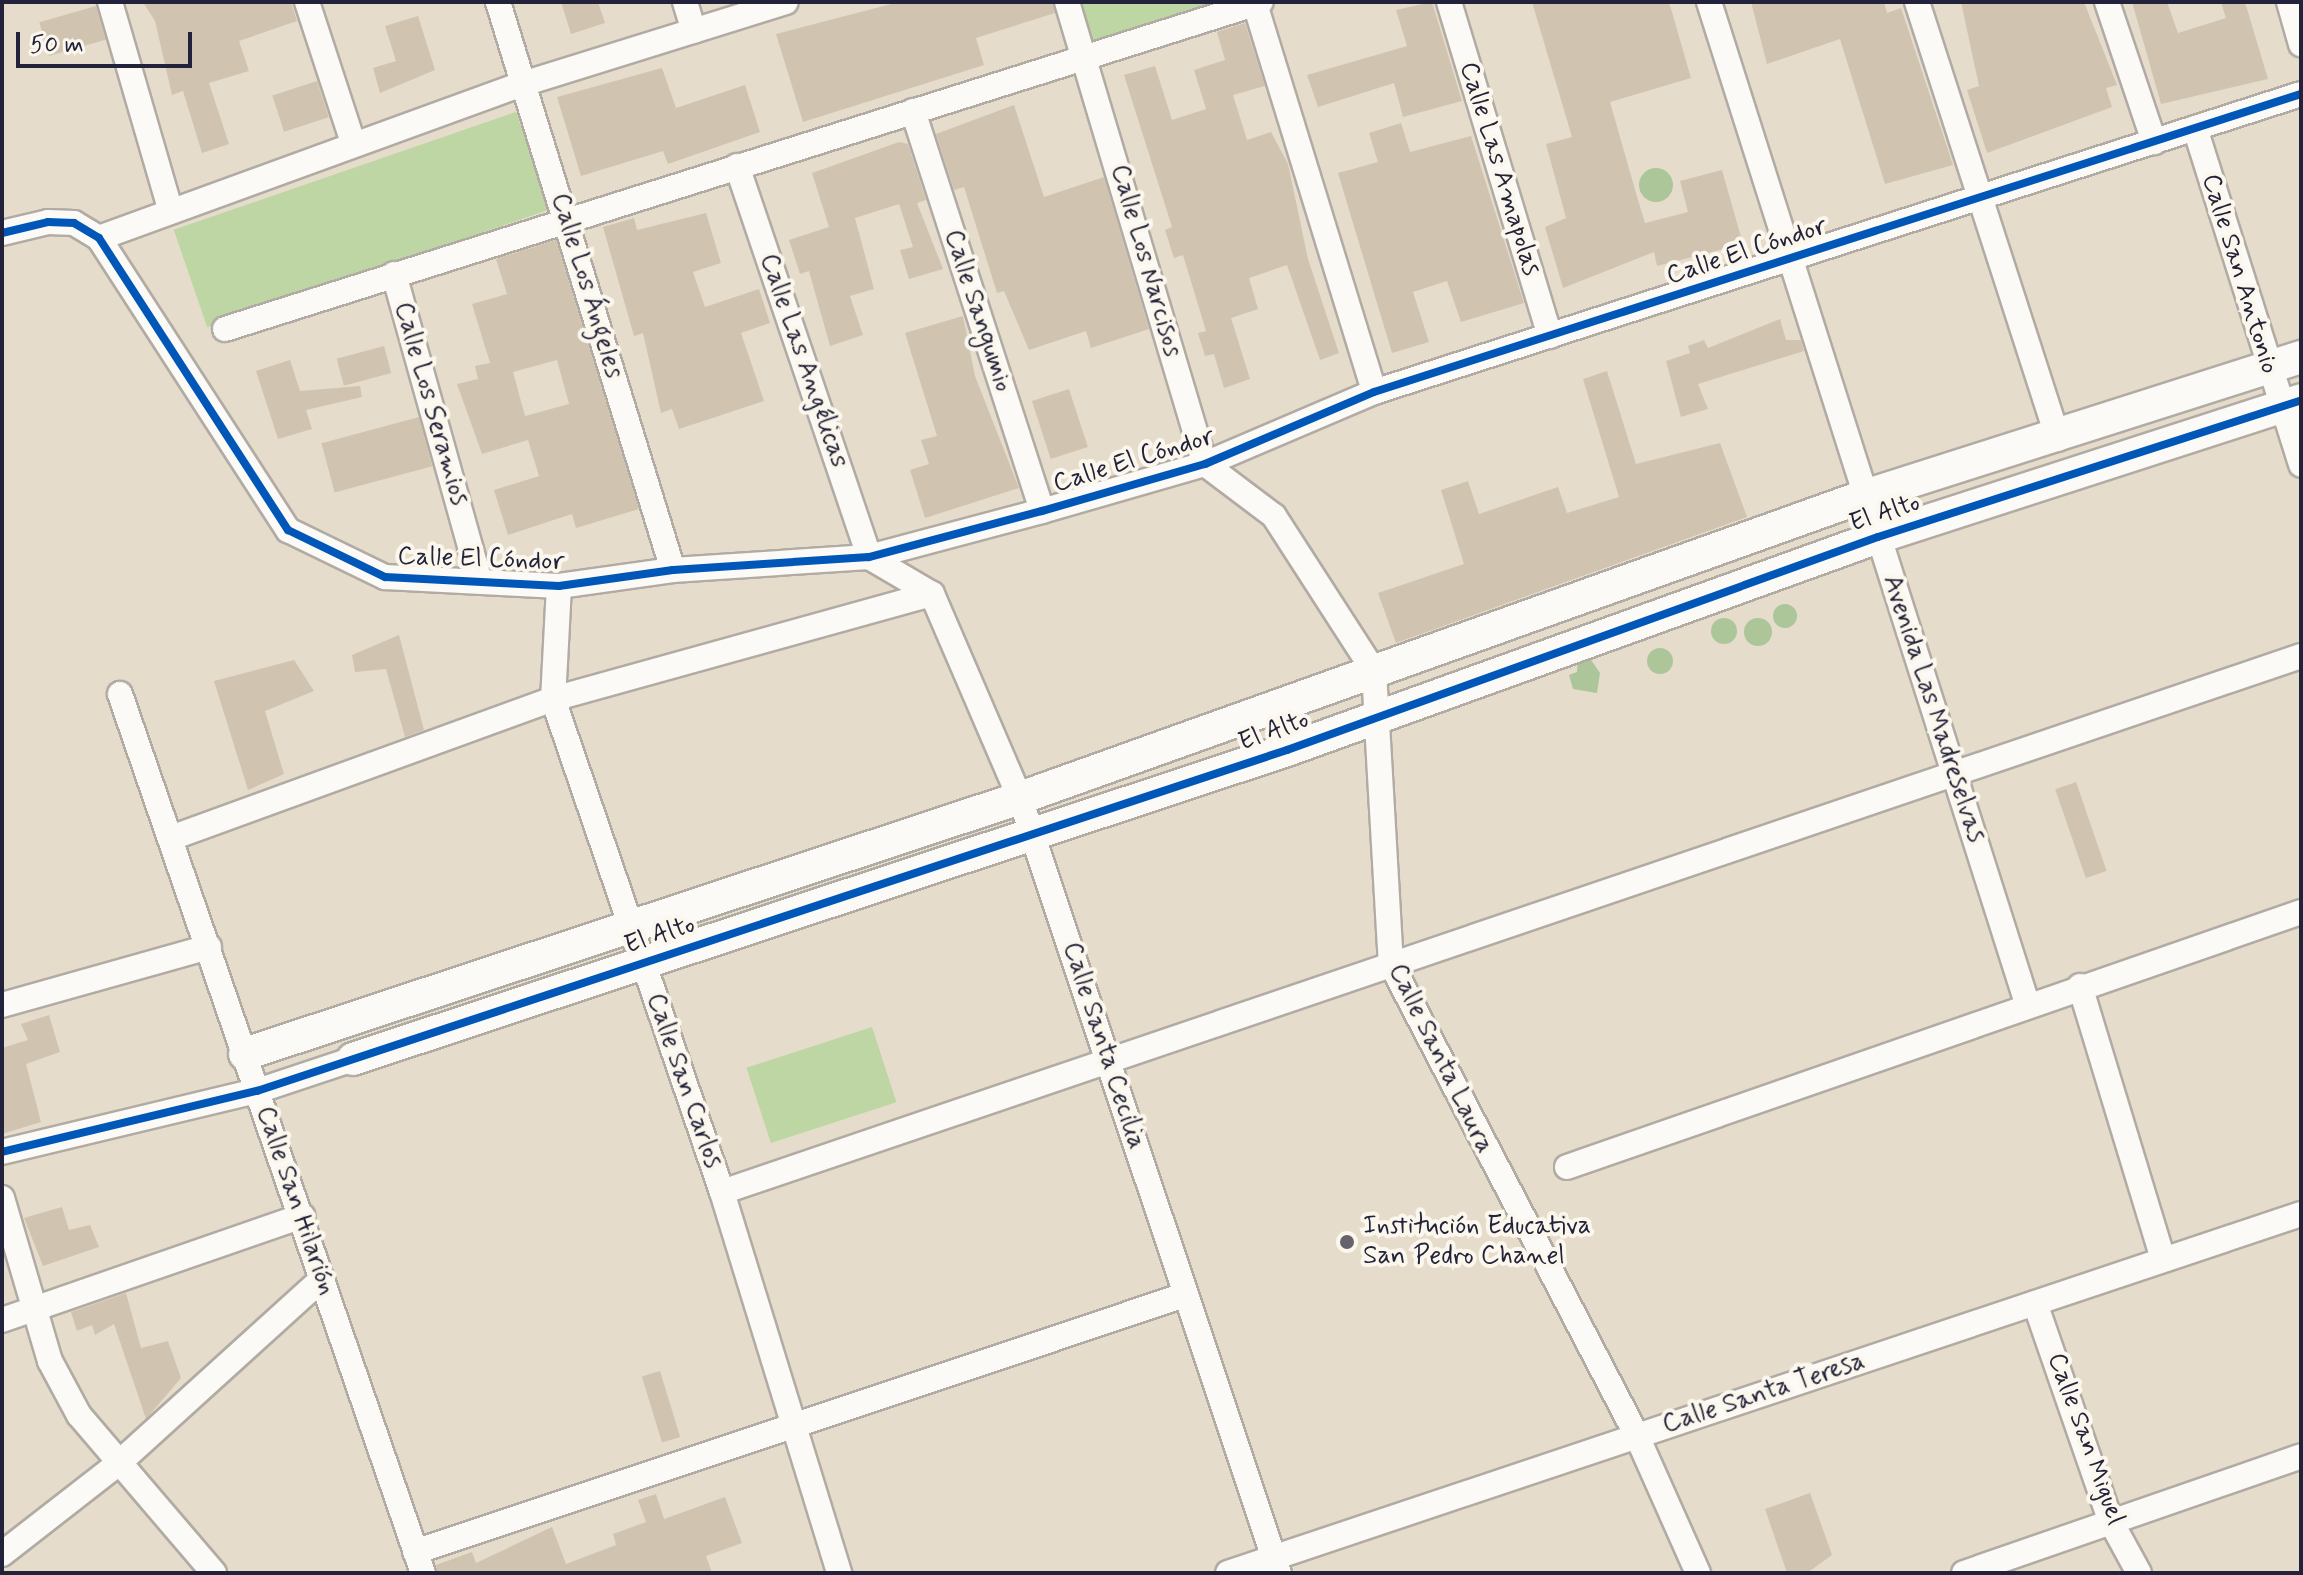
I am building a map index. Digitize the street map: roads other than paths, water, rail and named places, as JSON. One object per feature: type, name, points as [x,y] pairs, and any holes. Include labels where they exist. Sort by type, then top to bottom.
[{"type":"street","points":[[110,2],[170,208]]},
{"type":"street","points":[[307,2],[353,143]]},
{"type":"street","name":"Calle Los Ángeles","points":[[498,2],[673,570]]},
{"type":"street","points":[[685,2],[694,31]]},
{"type":"street","points":[[2,233],[48,222],[74,223],[99,238],[170,208],[523,84],[786,2]]},
{"type":"street","name":"Calle Los Narcisos","points":[[1067,2],[1205,464]]},
{"type":"street","name":"Calle Las Amapolas","points":[[1449,2],[1550,336]]},
{"type":"street","name":"Avenida Las Madreselvas","points":[[1709,2],[2027,1003]]},
{"type":"street","points":[[1917,2],[1977,199],[2058,439]]},
{"type":"street","points":[[2107,2],[2154,142]]},
{"type":"street","points":[[2289,2],[2301,44]]},
{"type":"street","points":[[225,329],[1258,3],[1374,392]]},
{"type":"street","name":"Calle El Cóndor","points":[[99,238],[288,530],[385,577],[559,586],[673,570],[869,557],[1042,511],[1205,464],[1374,392],[2301,94]]},
{"type":"street","name":"Calle Sangumio","points":[[913,111],[1042,511]]},
{"type":"street","name":"Calle San Antonio","points":[[2195,128],[2268,368],[2291,403],[2301,465]]},
{"type":"street","name":"Calle Las Angélicas","points":[[737,166],[869,557]]},
{"type":"street","name":"Calle Los Seramios","points":[[394,274],[480,581]]},
{"type":"street","name":"El Alto","points":[[245,1054],[1020,798],[1865,496],[2058,439],[2301,357]]},
{"type":"street","name":"El Alto","points":[[2,1152],[257,1091],[1287,750],[1381,711],[1878,537],[2291,403]]},
{"type":"street","name":"Calle Santa Laura","points":[[1205,464],[1274,516],[1374,671],[1381,711],[1391,964],[1637,1436],[1698,1573]]},
{"type":"street","points":[[869,557],[932,594]]},
{"type":"street","name":"Calle San Carlos","points":[[559,586],[553,699],[722,1192],[789,1428],[839,1573]]},
{"type":"street","points":[[171,838],[553,699],[932,594]]},
{"type":"street","name":"Calle Santa Cecilia","points":[[932,594],[1020,798],[1277,1565]]},
{"type":"street","points":[[722,1192],[1952,770],[2301,656]]},
{"type":"street","name":"Calle San Hilarión","points":[[120,694],[419,1562]]},
{"type":"street","points":[[1567,1167],[2027,1003],[2301,912]]},
{"type":"street","points":[[2,1005],[209,947]]},
{"type":"street","points":[[2080,986],[2163,1260]]},
{"type":"street","points":[[2,1198],[34,1310],[79,1415],[214,1573]]},
{"type":"street","name":"Calle Santa Teresa","points":[[1228,1573],[1277,1565],[1637,1436],[2301,1214]]},
{"type":"street","points":[[2,1320],[302,1216]]},
{"type":"street","points":[[2,1554],[120,1462],[322,1279]]},
{"type":"street","points":[[419,1562],[789,1428],[1185,1295]]},
{"type":"street","name":"Calle San Miguel","points":[[2035,1303],[2110,1520],[2139,1573]]},
{"type":"street","points":[[1964,1573],[2301,1456]]},
{"type":"place","name":"Institución Educativa San Pedro Chanel","points":[[1347,1242]]}]
